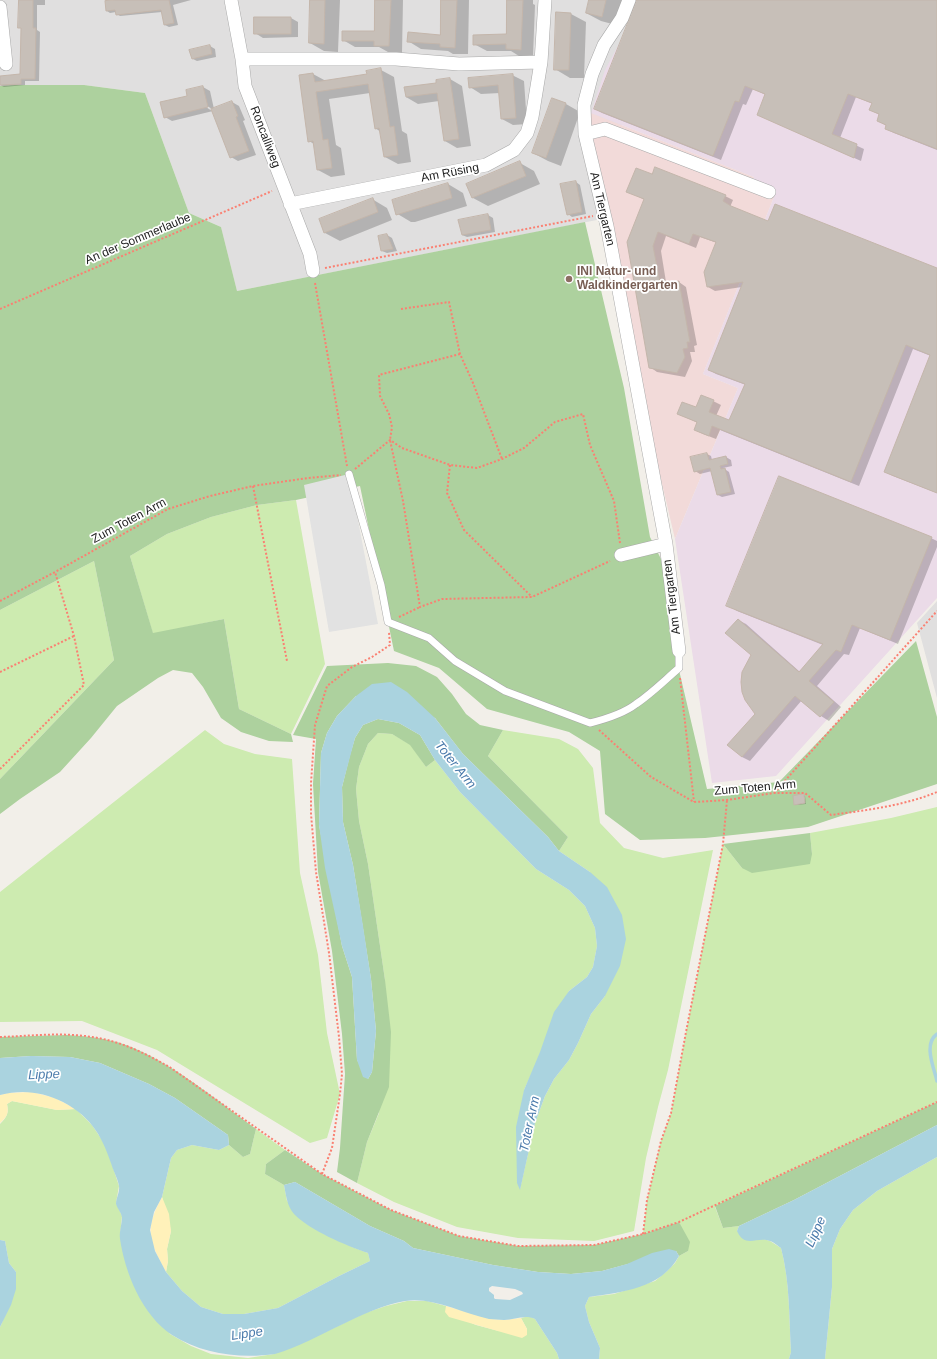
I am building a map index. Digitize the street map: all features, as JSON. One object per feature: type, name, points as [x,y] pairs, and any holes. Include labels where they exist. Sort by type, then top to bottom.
[{"type":"street","name":"Roncalliweg","points":[[231,0],[246,86],[310,254],[313,271]]},
{"type":"street","name":"Am Rüsing","points":[[290,204],[486,165],[514,150],[527,133],[532,117],[541,62],[545,0]]},
{"type":"street","name":"Am Tiergarten","points":[[629,0],[622,18],[604,45],[592,74],[584,105],[585,134],[604,214],[666,544],[679,651]]},
{"type":"street","points":[[0,7],[6,64]]},
{"type":"street","points":[[242,59],[396,59],[459,64],[541,62]]},
{"type":"street","points":[[585,134],[605,129],[769,192]]},
{"type":"street","name":"Am Tiergarten","points":[[621,555],[666,544]]},
{"type":"lane","points":[[349,474],[381,585],[388,622],[429,638],[455,661],[505,691],[590,723],[616,716],[636,705],[679,668],[679,651]]},
{"type":"path","name":"An der Sommerlaube","points":[[0,308],[283,186]]},
{"type":"path","points":[[390,440],[349,474],[313,271],[604,214]]},
{"type":"path","points":[[401,309],[449,302],[460,354],[473,383],[502,459]]},
{"type":"path","points":[[420,607],[403,501],[390,440],[392,426],[389,414],[380,396],[378,375],[460,354]]},
{"type":"path","points":[[322,1174],[332,1148],[342,1074],[329,953],[316,872],[312,829],[311,784],[315,725],[327,686],[352,667],[372,657],[390,645],[388,622],[420,607],[442,599],[532,597],[621,555],[614,501],[590,445],[583,414],[555,422],[524,448],[502,459],[478,468],[450,465],[402,448],[390,440]]},
{"type":"path","points":[[450,465],[447,493],[464,530],[532,597]]},
{"type":"path","name":"Zum Toten Arm","points":[[0,601],[168,509],[210,496],[253,486],[349,474]]},
{"type":"path","points":[[253,486],[287,661]]},
{"type":"path","points":[[0,770],[84,685],[74,636],[55,572]]},
{"type":"path","points":[[774,793],[937,610]]},
{"type":"path","points":[[0,672],[74,636]]},
{"type":"path","points":[[679,668],[694,802]]},
{"type":"path","points":[[590,723],[651,777],[694,802]]},
{"type":"path","name":"Zum Toten Arm","points":[[694,802],[727,800],[774,793],[804,793],[831,815],[877,809],[921,799],[937,792]]},
{"type":"path","points":[[643,1234],[647,1200],[661,1141],[671,1113],[722,852],[727,800]]},
{"type":"path","points":[[0,1037],[66,1035],[92,1037],[124,1045],[148,1054],[172,1068],[322,1174],[391,1210],[459,1236],[518,1246],[594,1245],[643,1234],[679,1222],[937,1102]]},
{"type":"shaded area","points":[[0,0],[640,0],[607,218],[237,291],[221,227],[189,213],[145,93],[84,85],[0,86]]},
{"type":"shaded area","points":[[937,0],[937,598],[776,776],[712,783],[675,539],[738,388],[703,374],[776,192],[752,183],[754,177],[591,113],[605,70],[633,18]]},
{"type":"shaded area","points":[[591,113],[754,177],[752,183],[776,192],[703,374],[738,388],[675,539],[648,424],[587,130]]},
{"type":"shaded area","points":[[349,474],[378,624],[329,632],[304,485]]},
{"type":"shaded area","points":[[937,601],[937,698],[917,623]]},
{"type":"green space","points":[[84,85],[145,93],[189,213],[221,227],[237,291],[585,222],[624,388],[650,537],[662,561],[675,653],[707,789],[779,782],[916,641],[937,717],[937,784],[808,827],[705,838],[640,840],[605,814],[600,751],[569,732],[487,709],[439,668],[394,651],[360,486],[296,500],[257,505],[211,517],[167,534],[130,556],[153,633],[224,619],[239,709],[291,734],[293,742],[269,741],[241,732],[221,718],[203,687],[192,673],[173,670],[158,678],[117,706],[91,738],[60,772],[0,814],[0,779],[114,660],[94,561],[0,610],[0,86]]},
{"type":"green space","points":[[296,500],[325,664],[291,734],[239,709],[224,619],[153,634],[130,556],[167,534],[211,517],[257,505]]},
{"type":"green space","points":[[94,561],[114,660],[0,779],[0,610]]},
{"type":"green space","points":[[388,663],[416,666],[437,677],[452,694],[466,714],[480,725],[503,730],[488,756],[568,837],[559,851],[548,837],[463,754],[435,718],[356,696],[337,716],[327,733],[321,753],[319,825],[342,946],[352,977],[357,1060],[368,1079],[372,1072],[376,1031],[371,979],[353,865],[343,822],[342,787],[355,738],[363,725],[378,719],[399,723],[420,735],[435,760],[426,767],[410,745],[392,734],[378,733],[368,744],[359,767],[356,789],[359,821],[368,864],[391,1032],[389,1087],[367,1142],[357,1183],[337,1172],[345,1074],[342,1034],[332,951],[318,872],[313,784],[316,739],[293,735],[327,666]]},
{"type":"green space","points":[[205,730],[224,744],[255,754],[292,759],[300,873],[318,955],[327,1033],[340,1094],[327,1138],[310,1143],[157,1050],[82,1021],[0,1022],[0,892]]},
{"type":"green space","points":[[503,730],[559,739],[578,749],[593,768],[600,823],[624,848],[663,858],[713,850],[668,1070],[646,1158],[634,1231],[594,1241],[518,1238],[457,1227],[394,1202],[357,1183],[367,1142],[379,1113],[385,980],[368,864],[359,821],[356,789],[359,767],[368,744],[378,733],[392,734],[411,745],[426,767],[435,760],[460,792],[536,869],[569,890],[585,906],[595,928],[597,946],[593,967],[587,977],[569,991],[524,1090],[520,1189],[535,1123],[545,1096],[554,1079],[569,1060],[591,1014],[605,996],[590,872],[559,851],[568,837],[488,756]]},
{"type":"green space","points":[[937,807],[937,1102],[715,1207],[723,1228],[739,1226],[737,1231],[770,1241],[781,1248],[789,1300],[791,1352],[789,1359],[599,1359],[600,1348],[589,1322],[585,1306],[589,1297],[614,1294],[655,1281],[675,1263],[679,1256],[688,1251],[679,1222],[643,1234],[647,1200],[661,1141],[671,1113],[723,844],[742,868],[812,854],[810,833],[891,818]]},
{"type":"green space","points":[[810,833],[812,854],[810,864],[752,873],[742,868],[723,844]]},
{"type":"green space","points":[[66,1035],[96,1038],[126,1045],[160,1062],[193,1082],[256,1129],[250,1154],[243,1157],[229,1145],[228,1135],[175,1098],[149,1084],[100,1063],[70,1057],[31,1056],[0,1058],[0,1037]]},
{"type":"green space","points":[[12,1101],[57,1110],[76,1109],[92,1125],[106,1146],[119,1186],[116,1203],[122,1216],[120,1237],[170,1334],[191,1346],[211,1354],[248,1358],[274,1354],[365,1313],[407,1301],[427,1301],[446,1306],[446,1312],[476,1325],[499,1331],[527,1329],[521,1318],[529,1316],[535,1319],[557,1353],[559,1359],[0,1359],[0,1327],[16,1272],[9,1263],[5,1241],[0,1240],[0,1124],[7,1115],[7,1104]]},
{"type":"green space","points":[[937,1102],[937,1125],[794,1200],[739,1226],[723,1228],[715,1206]]},
{"type":"green space","points":[[256,1129],[285,1150],[266,1164],[265,1174],[284,1185],[287,1201],[352,1247],[368,1253],[370,1261],[278,1308],[244,1314],[223,1314],[201,1307],[182,1291],[166,1272],[168,1261],[167,1249],[171,1231],[162,1197],[171,1158],[177,1150],[192,1145],[219,1150],[229,1145],[243,1157],[250,1154]]},
{"type":"green space","points":[[285,1150],[322,1174],[391,1210],[459,1236],[518,1246],[594,1245],[643,1234],[679,1222],[690,1242],[688,1251],[679,1256],[676,1251],[602,1271],[571,1274],[538,1272],[493,1265],[413,1248],[404,1241],[370,1226],[295,1182],[284,1185],[265,1174],[266,1164]]},
{"type":"green space","points":[[937,1157],[937,1359],[825,1359],[832,1287],[832,1249],[840,1229],[853,1210],[877,1191]]},
{"type":"sand","points":[[32,1092],[55,1098],[76,1109],[57,1110],[12,1101],[7,1104],[7,1115],[0,1123],[0,1095],[8,1093]]},
{"type":"sand","points":[[162,1197],[169,1214],[171,1231],[167,1249],[168,1261],[166,1272],[156,1251],[151,1235],[153,1218]]},
{"type":"sand","points":[[446,1306],[490,1319],[505,1320],[521,1318],[527,1329],[527,1335],[522,1338],[449,1317],[445,1312]]},
{"type":"water","name":"Toter Arm","points":[[391,682],[407,692],[435,718],[463,754],[548,837],[559,851],[590,872],[607,887],[622,915],[626,939],[620,966],[605,996],[591,1014],[569,1060],[554,1079],[545,1096],[535,1123],[520,1190],[517,1183],[516,1127],[524,1090],[540,1052],[554,1012],[569,991],[587,977],[593,967],[597,946],[595,928],[585,906],[569,890],[536,869],[460,792],[435,760],[420,735],[399,723],[378,719],[363,725],[355,738],[342,787],[343,822],[353,865],[363,926],[371,979],[376,1031],[372,1072],[368,1079],[363,1077],[357,1060],[352,977],[342,946],[325,868],[319,825],[321,753],[327,733],[337,716],[356,696],[372,684]]},
{"type":"water","name":"Lippe","points":[[31,1056],[70,1057],[100,1063],[149,1084],[175,1098],[228,1135],[229,1145],[219,1150],[192,1145],[177,1150],[171,1158],[162,1197],[154,1212],[150,1230],[155,1251],[166,1272],[182,1291],[201,1307],[223,1314],[244,1314],[278,1308],[370,1261],[368,1253],[339,1242],[319,1232],[294,1214],[288,1204],[284,1185],[295,1182],[370,1226],[404,1241],[413,1248],[493,1265],[538,1272],[571,1274],[602,1271],[627,1264],[652,1253],[669,1249],[676,1251],[679,1256],[662,1276],[651,1282],[627,1291],[589,1297],[585,1306],[589,1322],[600,1348],[599,1359],[559,1359],[557,1353],[535,1319],[523,1317],[508,1320],[489,1319],[437,1303],[416,1300],[405,1301],[380,1308],[275,1354],[248,1356],[222,1354],[209,1351],[196,1347],[172,1335],[161,1327],[144,1305],[137,1292],[122,1252],[120,1234],[122,1217],[116,1204],[119,1184],[101,1138],[96,1130],[73,1108],[48,1096],[32,1092],[16,1092],[0,1095],[0,1058]],"holes":[[[492,1286],[515,1289],[523,1294],[510,1300],[495,1299],[494,1295],[489,1291],[489,1288]]]},
{"type":"water","name":"Lippe","points":[[937,1125],[937,1157],[877,1191],[853,1210],[840,1229],[832,1249],[832,1287],[825,1359],[789,1359],[791,1352],[789,1300],[781,1248],[770,1241],[748,1241],[744,1239],[737,1231],[739,1226],[794,1200]]},
{"type":"water","points":[[0,1240],[5,1241],[9,1263],[16,1272],[16,1289],[11,1305],[0,1327]]},
{"type":"building","points":[[19,0],[33,0],[33,28],[36,28],[35,79],[21,79],[21,84],[0,85],[0,76],[20,74],[21,28],[18,28]]},
{"type":"building","points":[[169,0],[174,23],[164,25],[161,10],[116,15],[115,10],[106,11],[105,1]]},
{"type":"building","points":[[310,0],[325,0],[324,44],[309,43]]},
{"type":"building","points":[[375,0],[391,0],[389,46],[374,46],[374,41],[342,41],[342,31],[374,31]]},
{"type":"building","points":[[441,0],[457,0],[455,48],[440,47],[440,44],[407,42],[408,32],[440,35]]},
{"type":"building","points":[[507,0],[523,0],[521,50],[506,49],[506,44],[473,45],[473,35],[506,34]]},
{"type":"building","points":[[589,0],[606,0],[602,17],[586,13]]},
{"type":"building","points":[[637,0],[937,0],[937,149],[885,129],[886,125],[877,121],[879,114],[869,110],[872,103],[848,94],[832,134],[857,144],[854,158],[757,115],[765,94],[745,86],[739,102],[735,101],[713,156],[594,109]]},
{"type":"building","points":[[556,12],[571,13],[569,70],[554,70]]},
{"type":"building","points":[[254,17],[291,17],[291,34],[254,34]]},
{"type":"building","points":[[210,45],[212,54],[192,59],[189,50]]},
{"type":"building","points":[[381,68],[390,127],[394,126],[398,155],[384,157],[379,128],[375,129],[368,84],[316,92],[323,140],[328,139],[332,168],[317,170],[313,141],[308,142],[299,75],[313,73],[315,82],[367,74],[366,71]]},
{"type":"building","points":[[513,74],[516,118],[501,119],[498,85],[469,88],[468,78]]},
{"type":"building","points":[[450,78],[459,139],[444,141],[437,93],[406,97],[404,87],[436,83],[436,80]]},
{"type":"building","points":[[203,86],[208,107],[164,118],[160,102],[187,96],[186,90]]},
{"type":"building","points":[[552,98],[566,103],[546,158],[532,153]]},
{"type":"building","points":[[232,101],[238,116],[236,117],[249,151],[230,158],[211,109]]},
{"type":"building","points":[[520,161],[526,176],[472,198],[466,184]]},
{"type":"building","points":[[655,167],[726,195],[723,201],[731,206],[768,221],[775,204],[937,268],[937,493],[884,472],[930,355],[906,345],[851,482],[712,426],[709,436],[694,430],[697,422],[677,414],[682,402],[696,407],[701,395],[714,400],[709,412],[729,420],[745,384],[708,370],[743,282],[707,287],[704,272],[716,242],[693,234],[689,244],[658,232],[653,246],[660,282],[666,281],[666,284],[679,281],[690,342],[687,342],[688,348],[683,349],[685,357],[677,373],[649,368],[627,242],[644,199],[626,192],[636,168],[652,174]]},
{"type":"building","points":[[576,181],[582,212],[567,215],[560,184]]},
{"type":"building","points":[[448,183],[452,198],[396,215],[392,200]]},
{"type":"building","points":[[373,198],[378,212],[324,233],[319,219]]},
{"type":"building","points":[[488,214],[491,230],[462,235],[458,220]]},
{"type":"building","points":[[387,234],[393,249],[381,251],[378,236]]},
{"type":"building","points":[[707,453],[709,460],[726,456],[728,464],[720,466],[721,469],[725,468],[731,492],[717,495],[710,468],[694,472],[690,457]]},
{"type":"building","points":[[779,476],[932,537],[890,640],[852,625],[841,652],[836,650],[809,681],[834,702],[820,717],[795,696],[742,757],[727,745],[755,714],[745,700],[741,682],[742,672],[751,655],[725,633],[738,619],[799,672],[823,644],[726,606]]},
{"type":"building","points":[[804,794],[805,803],[794,805],[793,796]]},
{"type":"waterway","points":[[937,1034],[933,1038],[930,1050],[937,1081]]},
{"type":"place","name":"INI Natur- und Waldkindergarten","points":[[569,279]]}]
